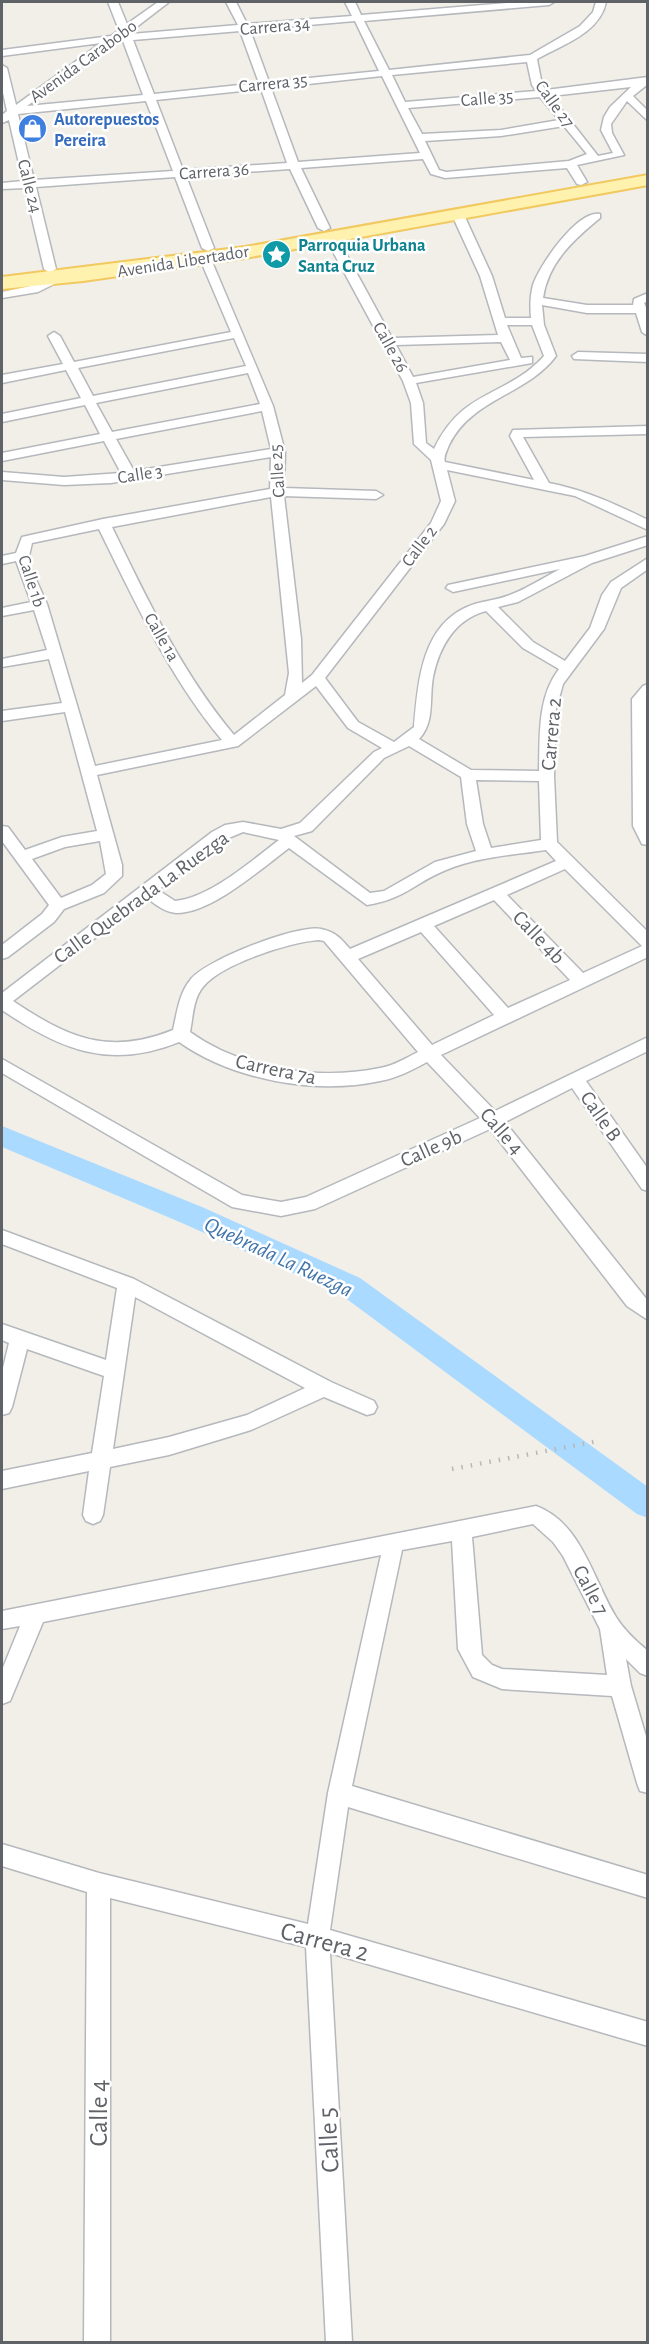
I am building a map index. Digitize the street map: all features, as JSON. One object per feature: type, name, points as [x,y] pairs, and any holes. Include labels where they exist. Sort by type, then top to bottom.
[{"type":"main road","name":"Avenida Libertador","points":[[2,283],[207,253],[648,170]]},
{"type":"main road","name":"Avenida Libertador","points":[[327,232],[458,215],[648,180]]},
{"type":"main road","name":"Avenida Libertador","points":[[2,273],[52,274]]},
{"type":"street","name":"Calle 25","points":[[113,2],[267,406],[278,452],[277,492],[296,673],[292,695]]},
{"type":"street","name":"Avenida Carabobo","points":[[14,117],[111,39],[125,34],[164,2]]},
{"type":"street","name":"Calle 26","points":[[231,2],[244,28],[294,166],[327,232],[409,381],[417,403],[420,444],[438,462]]},
{"type":"street","points":[[350,2],[426,156],[435,172],[445,175],[576,163],[619,155],[606,130],[606,122],[614,109],[628,96],[646,86]]},
{"type":"street","name":"Carrera 34","points":[[125,34],[244,28],[549,2]]},
{"type":"street","name":"Calle 27","points":[[576,163],[593,156],[592,152],[537,85],[532,58],[590,24],[601,2]]},
{"type":"street","points":[[2,53],[111,39]]},
{"type":"street","name":"Carrera 35","points":[[2,122],[14,117],[149,97],[532,58]]},
{"type":"street","name":"Calle 24","points":[[2,68],[52,274]]},
{"type":"street","name":"Calle 35","points":[[401,105],[646,86]]},
{"type":"street","points":[[628,96],[648,118]]},
{"type":"street","points":[[417,138],[501,133],[566,122]]},
{"type":"street","name":"Carrera 36","points":[[2,186],[426,156]]},
{"type":"street","points":[[576,163],[582,182]]},
{"type":"street","points":[[458,215],[486,276],[505,338],[518,362]]},
{"type":"street","points":[[550,356],[537,321],[537,301],[549,259],[568,237],[596,216]]},
{"type":"street","points":[[2,295],[34,289],[52,274]]},
{"type":"street","points":[[648,296],[640,298],[638,309],[648,332]]},
{"type":"street","points":[[537,301],[587,309],[638,309]]},
{"type":"street","points":[[501,322],[537,321]]},
{"type":"street","points":[[2,379],[238,334]]},
{"type":"street","points":[[54,336],[130,477]]},
{"type":"street","points":[[389,342],[505,338]]},
{"type":"street","points":[[409,381],[550,356]]},
{"type":"street","points":[[550,356],[541,369],[465,413],[449,432],[438,462],[600,501],[648,526]]},
{"type":"street","points":[[578,356],[648,358]]},
{"type":"street","points":[[2,418],[253,368]]},
{"type":"street","points":[[2,457],[267,406]]},
{"type":"street","points":[[544,486],[516,436],[518,433],[648,430]]},
{"type":"street","name":"Calle 3","points":[[2,476],[81,481],[130,477],[278,452]]},
{"type":"street","name":"Calle 2","points":[[89,772],[233,743],[292,695],[317,678],[437,524],[448,501],[438,462]]},
{"type":"street","name":"Calle 1b","points":[[58,905],[98,889],[114,876],[114,865],[71,706],[40,604],[21,556],[21,547],[27,540],[103,523],[277,492],[376,495]]},
{"type":"street","name":"Calle 1a","points":[[103,523],[148,615],[206,711],[233,743]]},
{"type":"street","points":[[453,588],[539,568],[587,560],[648,540]]},
{"type":"street","points":[[2,560],[21,556]]},
{"type":"street","points":[[546,776],[468,775],[409,740],[421,728],[426,676],[439,640],[462,614],[513,600],[587,560]]},
{"type":"street","name":"Carrera 2","points":[[549,844],[546,776],[549,709],[556,683],[597,629],[609,595],[626,577],[648,562]]},
{"type":"street","points":[[626,577],[648,580]]},
{"type":"street","points":[[2,612],[40,604]]},
{"type":"street","points":[[489,606],[528,645],[566,667]]},
{"type":"street","points":[[2,663],[55,653]]},
{"type":"street","points":[[317,678],[353,725],[392,747]]},
{"type":"street","points":[[648,689],[639,699],[641,826],[648,840]]},
{"type":"street","points":[[2,716],[71,706]]},
{"type":"street","name":"Calle Quebrada La Ruezga","points":[[2,1002],[147,890],[231,829],[243,827],[284,838],[306,827],[379,754],[409,740]]},
{"type":"street","points":[[468,775],[475,824],[485,855]]},
{"type":"street","points":[[2,831],[58,905],[48,918],[2,954]]},
{"type":"street","points":[[23,858],[62,842],[106,835]]},
{"type":"street","points":[[147,890],[167,904],[186,907],[206,897],[284,838],[367,899],[388,896],[441,866],[485,855],[549,844],[565,863],[648,942]]},
{"type":"street","points":[[2,1002],[61,1037],[104,1047],[132,1050],[181,1034],[189,996],[198,980],[214,969],[256,951],[305,935],[319,933],[330,937],[348,957],[565,863]]},
{"type":"street","name":"Calle 4b","points":[[496,893],[581,981]]},
{"type":"street","points":[[424,925],[506,1017]]},
{"type":"street","name":"Carrera 7a","points":[[181,1034],[195,1047],[215,1055],[289,1076],[327,1080],[382,1075],[648,950]]},
{"type":"street","name":"Calle 4","points":[[348,957],[429,1053],[494,1120],[634,1301],[648,1312]]},
{"type":"street","name":"Calle 9b","points":[[2,1065],[238,1202],[281,1209],[309,1204],[494,1120],[648,1043]]},
{"type":"street","name":"Calle B","points":[[575,1079],[648,1184]]},
{"type":"street","points":[[2,1237],[127,1284],[324,1388],[368,1407]]},
{"type":"street","points":[[93,1515],[127,1284]]},
{"type":"street","points":[[2,1332],[113,1371]]},
{"type":"street","points":[[2,1407],[20,1338]]},
{"type":"street","points":[[2,1480],[169,1446],[251,1422],[324,1388]]},
{"type":"street","name":"Calle 7","points":[[461,1529],[536,1515],[552,1523],[563,1537],[610,1627],[648,1666]]},
{"type":"street","points":[[2,1620],[35,1616],[461,1529],[469,1649],[474,1665],[487,1675],[502,1679],[620,1686]]},
{"type":"street","name":"Calle 5","points":[[339,2343],[317,1938],[339,1793],[394,1542]]},
{"type":"street","points":[[2,1694],[35,1616]]},
{"type":"street","points":[[610,1627],[620,1686],[648,1784]]},
{"type":"street","points":[[339,1793],[648,1887]]},
{"type":"street","name":"Carrera 2","points":[[2,1855],[99,1884],[317,1938],[648,2034]]},
{"type":"street","name":"Calle 4","points":[[98,2343],[99,1884]]},
{"type":"waterway","name":"Quebrada La Ruezga","points":[[2,1136],[192,1215],[350,1286],[648,1505]]},
{"type":"railway","points":[[452,1469],[598,1441]]},
{"type":"place","name":"Autorepuestos Pereira","points":[[33,129]]},
{"type":"place","name":"Parroquia Urbana Santa Cruz","points":[[277,255]]}]
